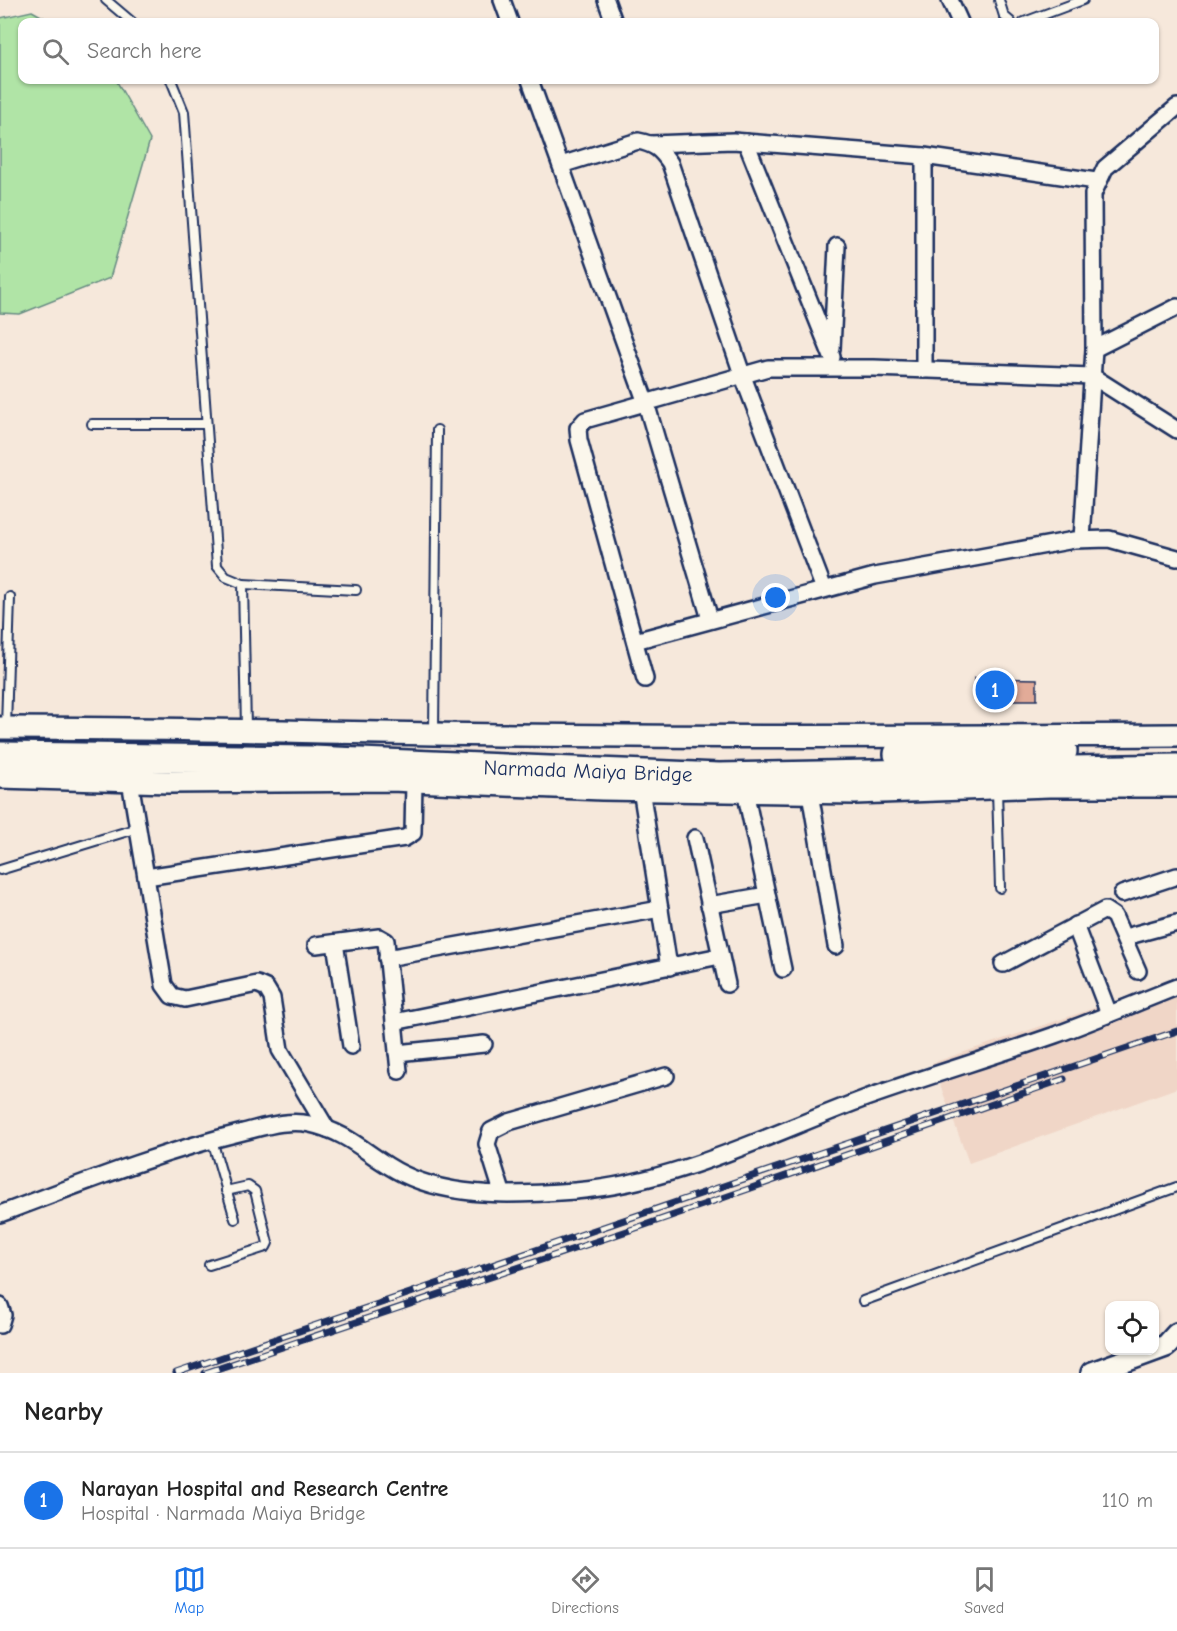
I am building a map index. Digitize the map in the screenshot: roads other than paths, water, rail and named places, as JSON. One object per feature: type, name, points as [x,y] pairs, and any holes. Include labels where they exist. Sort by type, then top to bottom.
[{"type":"highway","points":[[2,732],[750,760],[1004,750],[1177,753]]},
{"type":"highway","name":"Narmada Maiya Bridge","points":[[0,756],[312,760],[719,777],[1177,768]]},
{"type":"street","points":[[502,0],[509,18]]},
{"type":"street","points":[[606,0],[613,18]]},
{"type":"street","points":[[950,0],[958,18]]},
{"type":"street","points":[[531,84],[646,403],[710,619]]},
{"type":"street","points":[[1082,538],[1094,350],[1093,194],[1096,181],[1105,168],[1177,107]]},
{"type":"street","points":[[651,144],[694,140],[746,142],[924,156],[1096,181]]},
{"type":"street","points":[[561,165],[638,141],[662,150],[670,163],[742,375],[824,590]]},
{"type":"street","points":[[746,142],[832,362]]},
{"type":"street","points":[[924,156],[924,369]]},
{"type":"street","points":[[832,362],[837,246]]},
{"type":"street","points":[[1094,350],[1177,307]]},
{"type":"street","points":[[645,679],[579,440],[578,428],[585,420],[768,368],[832,362],[924,369],[1092,376],[1177,430]]},
{"type":"street","points":[[635,641],[875,576],[1082,538],[1109,539],[1177,558]]},
{"type":"street","points":[[2,732],[246,729],[434,733],[980,737],[1177,735]]},
{"type":"street","points":[[0,777],[130,781],[414,781],[810,793],[1177,786]]},
{"type":"street","points":[[130,781],[164,985],[172,996],[185,999],[257,984],[266,988],[272,998],[280,1050],[327,1129]]},
{"type":"street","points":[[146,878],[405,838],[413,833],[415,822],[414,781]]},
{"type":"street","points":[[641,789],[669,967]]},
{"type":"street","points":[[745,791],[783,969]]},
{"type":"street","points":[[810,793],[836,946]]},
{"type":"street","points":[[695,838],[727,984]]},
{"type":"street","points":[[1122,894],[1177,876]]},
{"type":"street","points":[[709,905],[767,895]]},
{"type":"street","points":[[387,958],[660,909]]},
{"type":"street","points":[[1003,964],[1105,910],[1114,916],[1138,971]]},
{"type":"street","points":[[1125,937],[1177,922]]},
{"type":"street","points":[[1075,925],[1109,1014]]},
{"type":"street","points":[[316,945],[380,936],[386,941],[399,1071]]},
{"type":"street","points":[[335,943],[351,1046]]},
{"type":"street","points":[[394,1022],[720,956]]},
{"type":"street","points":[[0,1214],[93,1179],[212,1140],[281,1123],[308,1123],[327,1129],[350,1138],[403,1174],[429,1183],[465,1190],[502,1192],[579,1190],[638,1181],[699,1162],[867,1098],[1056,1035],[1177,987]]},
{"type":"street","points":[[397,1053],[484,1044]]},
{"type":"street","points":[[502,1192],[487,1144],[491,1131],[509,1122],[666,1076]]},
{"type":"street","points":[[0,1306],[3,1315],[0,1325]]},
{"type":"street","points":[[1092,1373],[1137,1365],[1166,1347],[1177,1334]]},
{"type":"lane","points":[[106,0],[127,18]]},
{"type":"lane","points":[[999,0],[1006,18]]},
{"type":"lane","points":[[1035,18],[1083,0]]},
{"type":"lane","points":[[173,84],[184,112],[217,566],[226,577],[243,584],[356,590]]},
{"type":"lane","points":[[92,423],[206,424]]},
{"type":"lane","points":[[434,733],[437,429]]},
{"type":"lane","points":[[243,584],[246,729]]},
{"type":"lane","points":[[2,732],[10,597]]},
{"type":"lane","points":[[997,788],[1000,888]]},
{"type":"lane","points":[[0,870],[138,828]]},
{"type":"lane","points":[[212,1140],[235,1219]]},
{"type":"lane","points":[[209,1265],[266,1248],[268,1243],[255,1191],[248,1186],[226,1191]]},
{"type":"lane","points":[[863,1301],[1177,1187]]},
{"type":"railway","points":[[176,1373],[1177,1031]]},
{"type":"railway","points":[[205,1373],[645,1225],[1064,1079]]},
{"type":"place","name":"Narayan Hospital and Research Centre","points":[[995,690]]}]
